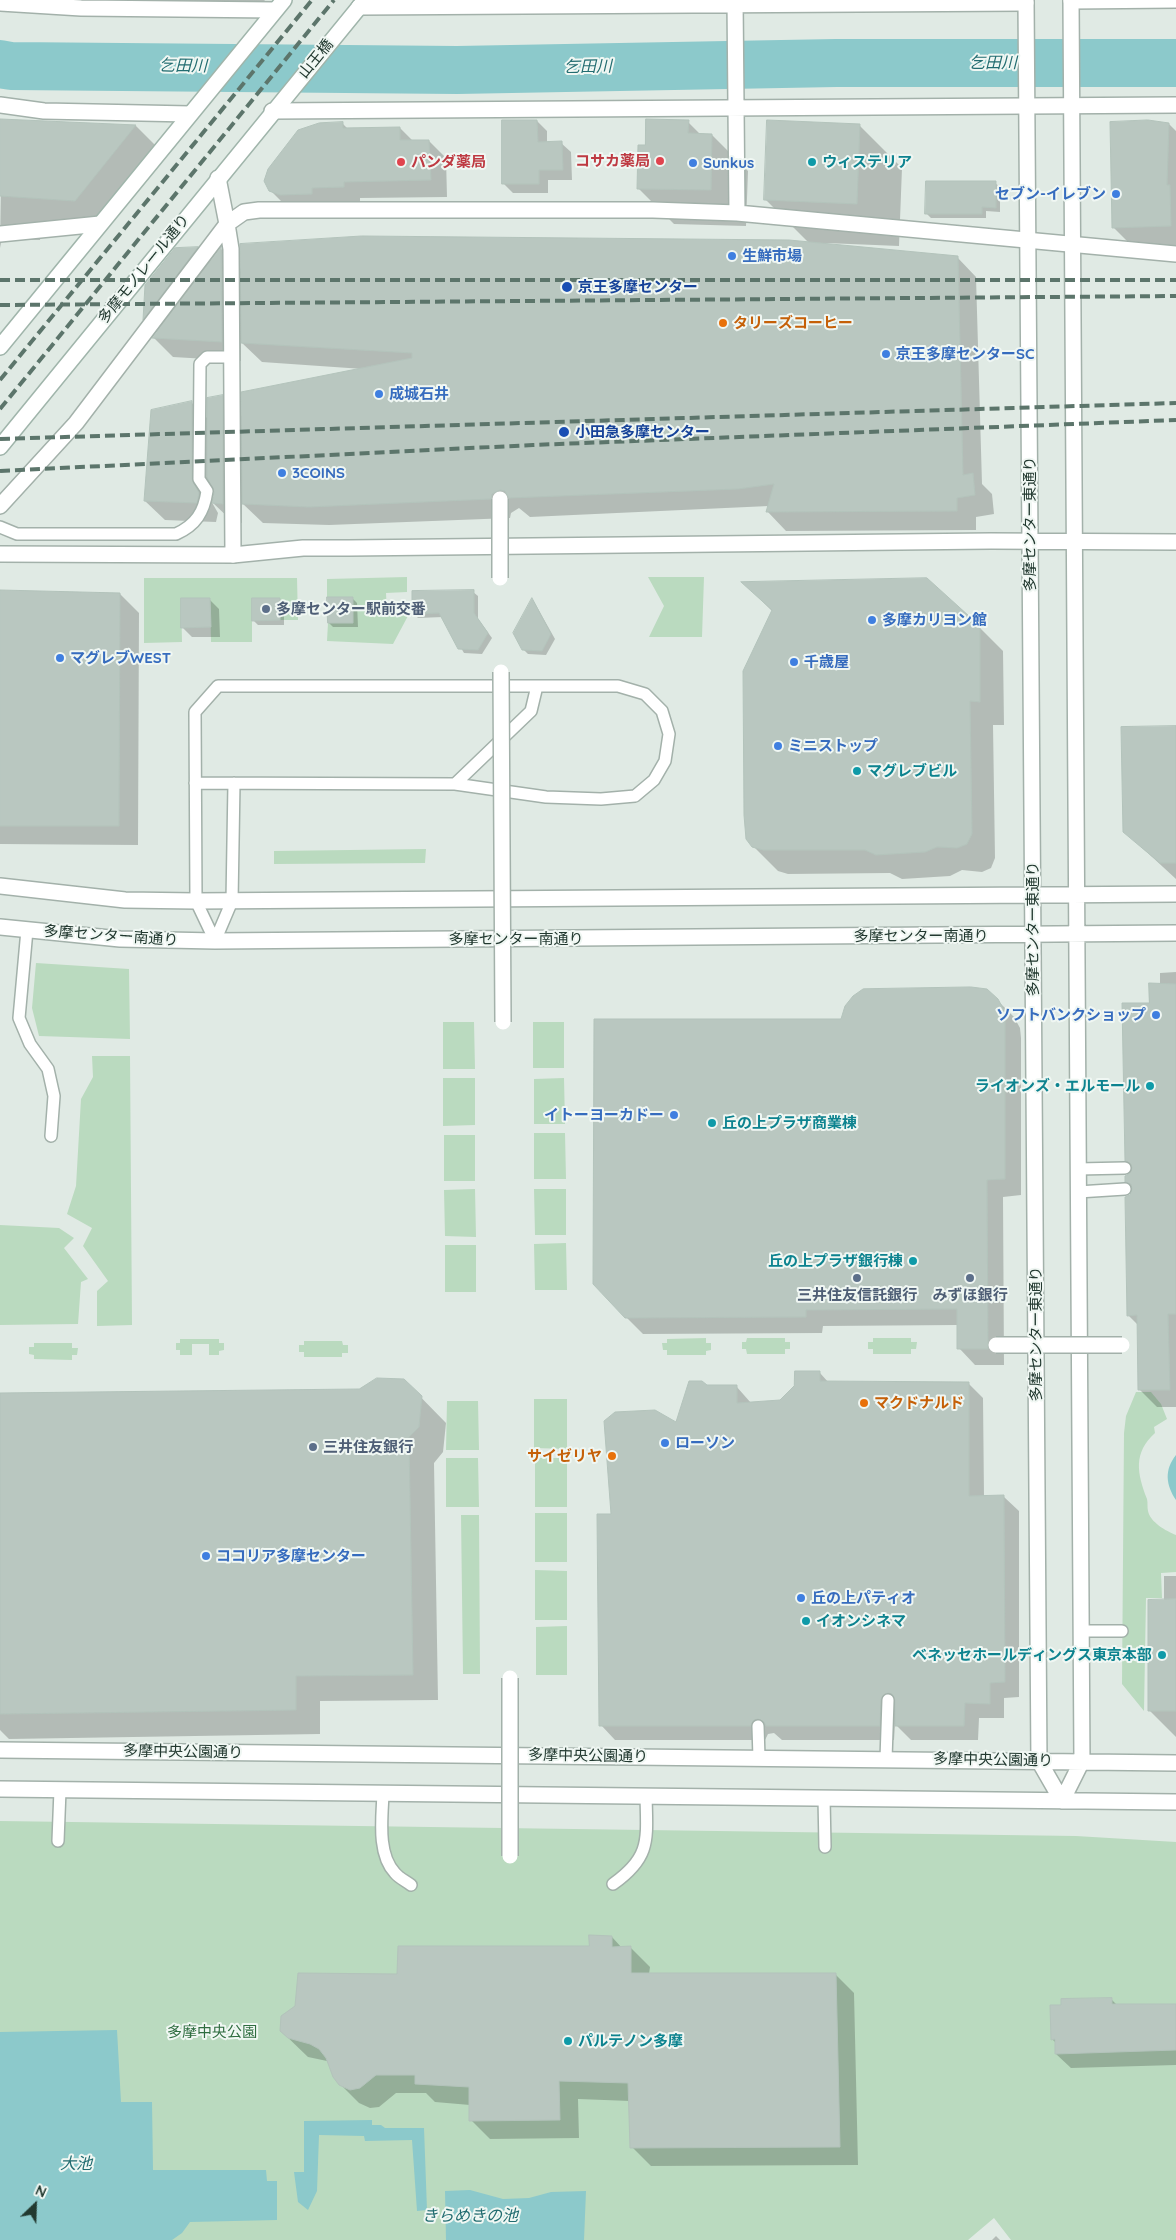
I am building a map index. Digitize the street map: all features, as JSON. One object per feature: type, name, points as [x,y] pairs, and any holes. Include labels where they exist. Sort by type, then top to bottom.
[{"type":"street","points":[[1062,1801],[1082,1761],[1071,0],[1176,0]]},
{"type":"street","points":[[735,2],[736,213]]},
{"type":"street","points":[[362,4],[1026,2]]},
{"type":"street","name":"多摩センター東通り","points":[[1026,2],[1039,1761],[1062,1801]]},
{"type":"street","points":[[0,3],[81,8],[280,5]]},
{"type":"street","name":"山王橋","points":[[288,92],[362,4]]},
{"type":"street","points":[[0,346],[280,5]]},
{"type":"street","name":"多摩モノレール通り","points":[[0,447],[288,92]]},
{"type":"street","points":[[0,105],[44,111],[190,114]]},
{"type":"street","points":[[272,111],[1176,105]]},
{"type":"street","points":[[218,178],[231,249],[233,555]]},
{"type":"street","points":[[0,506],[76,423],[227,224],[244,212],[259,210],[653,210],[736,213],[1176,254]]},
{"type":"street","points":[[0,234],[100,224]]},
{"type":"street","points":[[500,499],[500,578]]},
{"type":"street","points":[[0,554],[233,555],[303,548],[1176,542]]},
{"type":"street","points":[[501,672],[502,1022]]},
{"type":"street","points":[[0,886],[125,900],[196,901],[1176,894]]},
{"type":"street","name":"多摩センター南通り","points":[[0,926],[120,939],[215,941],[1077,935]]},
{"type":"street","points":[[1077,935],[1176,933]]},
{"type":"street","points":[[996,1345],[1122,1345]]},
{"type":"street","points":[[510,1678],[510,1856]]},
{"type":"street","name":"多摩中央公園通り","points":[[0,1750],[1176,1763]]},
{"type":"street","points":[[0,1790],[1176,1802]]},
{"type":"lane","points":[[0,527],[17,534],[176,534],[188,529],[198,519],[204,506],[206,491],[199,479],[200,364],[207,357],[232,357]]},
{"type":"lane","points":[[195,783],[455,784],[546,797],[601,799],[635,796],[654,780],[665,761],[669,734],[662,711],[645,694],[618,686],[218,686],[195,712],[195,783],[196,901],[215,941]]},
{"type":"lane","points":[[455,784],[531,711],[537,686]]},
{"type":"lane","points":[[215,941],[232,901],[234,783]]},
{"type":"lane","points":[[27,930],[19,1018],[30,1044],[48,1069],[54,1096],[52,1136]]},
{"type":"lane","points":[[1078,1169],[1125,1168]]},
{"type":"lane","points":[[1078,1192],[1125,1189]]},
{"type":"lane","points":[[1081,1631],[1122,1631]]},
{"type":"lane","points":[[886,1760],[888,1700]]},
{"type":"lane","points":[[758,1726],[759,1758]]},
{"type":"lane","points":[[58,1840],[60,1790]]},
{"type":"lane","points":[[383,1794],[382,1833],[388,1863],[395,1873],[411,1885]]},
{"type":"lane","points":[[613,1884],[630,1872],[641,1858],[647,1838],[646,1796]]},
{"type":"lane","points":[[824,1798],[825,1847]]},
{"type":"green space","points":[[407,577],[407,592],[386,593],[387,614],[409,614],[393,644],[327,641],[328,623],[353,623],[353,597],[327,597],[327,579]]},
{"type":"green space","points":[[648,577],[704,577],[702,637],[649,637],[664,606]]},
{"type":"green space","points":[[144,578],[297,578],[298,620],[280,620],[279,598],[252,598],[252,642],[211,642],[210,598],[181,599],[182,642],[144,643]]},
{"type":"green space","points":[[426,849],[425,863],[274,864],[274,851]]},
{"type":"green space","points":[[36,963],[129,969],[130,1039],[39,1036],[32,1008]]},
{"type":"green space","points":[[443,1022],[474,1022],[475,1069],[443,1069]]},
{"type":"green space","points":[[533,1022],[564,1022],[564,1068],[533,1068]]},
{"type":"green space","points":[[92,1056],[130,1056],[132,1325],[97,1326],[97,1291],[108,1281],[83,1246],[92,1228],[67,1214],[76,1186],[81,1099],[93,1077]]},
{"type":"green space","points":[[443,1078],[475,1078],[475,1125],[443,1126]]},
{"type":"green space","points":[[564,1078],[565,1124],[534,1124],[534,1079]]},
{"type":"green space","points":[[534,1133],[565,1133],[566,1179],[534,1179]]},
{"type":"green space","points":[[444,1135],[475,1135],[475,1181],[444,1181]]},
{"type":"green space","points":[[475,1189],[476,1237],[445,1236],[444,1190]]},
{"type":"green space","points":[[534,1189],[566,1189],[566,1235],[535,1235]]},
{"type":"green space","points":[[0,1225],[59,1228],[74,1238],[64,1248],[88,1279],[81,1282],[78,1324],[0,1325]]},
{"type":"green space","points":[[566,1243],[567,1290],[535,1290],[534,1244]]},
{"type":"green space","points":[[445,1245],[476,1245],[476,1292],[445,1292]]},
{"type":"green space","points":[[706,1338],[706,1343],[711,1343],[711,1350],[706,1351],[706,1355],[667,1355],[667,1350],[663,1350],[662,1343],[667,1343],[667,1339]]},
{"type":"green space","points":[[747,1338],[785,1338],[785,1342],[790,1342],[790,1349],[785,1349],[785,1354],[747,1354],[746,1349],[742,1349],[742,1342],[746,1342]]},
{"type":"green space","points":[[873,1338],[911,1338],[911,1342],[917,1342],[916,1349],[911,1349],[911,1354],[873,1354],[873,1349],[868,1349],[868,1342],[873,1342]]},
{"type":"green space","points":[[180,1339],[219,1339],[219,1343],[224,1343],[224,1350],[219,1351],[219,1355],[209,1355],[209,1344],[192,1344],[192,1355],[180,1355],[180,1350],[176,1350],[176,1343],[180,1343]]},
{"type":"green space","points":[[304,1341],[342,1341],[343,1345],[348,1345],[348,1353],[342,1353],[342,1357],[304,1357],[304,1352],[299,1352],[299,1345],[304,1345]]},
{"type":"green space","points":[[34,1343],[72,1343],[72,1348],[78,1348],[77,1355],[72,1355],[72,1360],[34,1359],[34,1355],[29,1354],[29,1347],[34,1347]]},
{"type":"green space","points":[[1136,1392],[1151,1392],[1161,1404],[1167,1419],[1154,1427],[1155,1433],[1143,1448],[1140,1456],[1139,1472],[1147,1499],[1149,1515],[1159,1526],[1176,1535],[1176,1572],[1161,1573],[1162,1598],[1146,1598],[1144,1711],[1122,1684],[1124,1433],[1126,1416]]},
{"type":"green space","points":[[534,1399],[567,1399],[567,1449],[534,1448]]},
{"type":"green space","points":[[447,1401],[478,1401],[479,1450],[446,1450]]},
{"type":"green space","points":[[446,1458],[478,1458],[479,1507],[446,1507]]},
{"type":"green space","points":[[535,1458],[567,1458],[567,1507],[535,1507]]},
{"type":"green space","points":[[535,1513],[567,1513],[567,1562],[535,1562]]},
{"type":"green space","points":[[461,1515],[479,1515],[480,1674],[463,1674]]},
{"type":"green space","points":[[535,1570],[567,1571],[567,1620],[535,1620]]},
{"type":"green space","points":[[567,1626],[567,1675],[536,1675],[536,1627]]},
{"type":"green space","name":"多摩中央公園","points":[[0,1821],[1076,1836],[1176,1842],[1176,2240],[1011,2240],[994,2218],[968,2240],[0,2240]]},
{"type":"water","points":[[1176,1455],[1176,1500],[1168,1483],[1168,1472]]},
{"type":"water","name":"大池","points":[[117,2030],[121,2102],[152,2102],[153,2170],[266,2170],[267,2181],[277,2181],[277,2220],[190,2222],[182,2233],[172,2240],[0,2240],[0,2032]]},
{"type":"water","points":[[372,2120],[372,2125],[381,2125],[385,2128],[424,2128],[427,2210],[417,2211],[412,2140],[365,2141],[364,2136],[319,2135],[317,2191],[308,2210],[298,2202],[294,2172],[304,2172],[304,2121]]},
{"type":"water","name":"きらめきの池","points":[[470,2190],[503,2199],[529,2198],[551,2192],[586,2191],[584,2240],[446,2240],[445,2191]]},
{"type":"building","points":[[0,119],[136,125],[75,201],[0,196]]},
{"type":"building","points":[[646,119],[689,120],[688,133],[712,134],[711,190],[637,189],[638,145],[645,145]]},
{"type":"building","points":[[502,120],[537,120],[538,142],[562,141],[563,170],[539,170],[539,184],[502,184]]},
{"type":"building","name":"ウィステリア","points":[[767,120],[860,124],[857,204],[764,200]]},
{"type":"building","points":[[1148,120],[1169,123],[1167,185],[1170,185],[1171,226],[1112,228],[1110,122]]},
{"type":"building","points":[[343,122],[343,128],[400,127],[400,140],[429,140],[431,180],[344,182],[344,187],[312,188],[312,194],[280,195],[269,191],[264,181],[268,169],[298,130],[319,123]]},
{"type":"building","points":[[926,181],[996,181],[996,208],[982,207],[982,214],[925,214]]},
{"type":"building","points":[[362,236],[789,240],[958,256],[963,475],[973,473],[975,495],[957,498],[957,511],[766,512],[774,484],[738,489],[509,498],[505,491],[500,490],[492,494],[491,499],[309,507],[242,504],[241,392],[412,358],[412,353],[241,343],[240,244]]},
{"type":"building","points":[[198,247],[143,320],[145,285],[175,248]]},
{"type":"building","points":[[221,247],[222,342],[152,338]]},
{"type":"building","points":[[223,395],[223,504],[212,503],[214,492],[207,477],[207,398]]},
{"type":"building","points":[[192,401],[192,479],[199,493],[197,503],[144,501],[151,410]]},
{"type":"building","points":[[927,578],[980,626],[980,702],[970,701],[972,834],[967,844],[957,848],[937,847],[925,852],[876,855],[865,850],[763,850],[752,847],[746,839],[744,815],[743,671],[772,610],[741,582]]},
{"type":"building","points":[[0,590],[120,593],[119,826],[0,826]]},
{"type":"building","points":[[474,590],[474,613],[488,633],[478,650],[458,649],[439,613],[412,614],[412,591]]},
{"type":"building","points":[[327,597],[353,597],[353,623],[328,623]]},
{"type":"building","points":[[181,598],[210,598],[211,627],[181,628]]},
{"type":"building","name":"多摩センター駅前交番","points":[[252,598],[280,598],[280,620],[252,621]]},
{"type":"building","points":[[532,598],[551,634],[542,651],[522,650],[513,633]]},
{"type":"building","points":[[1176,726],[1176,863],[1160,863],[1123,832],[1121,727]]},
{"type":"building","name":"ライオンズ・エルモール","points":[[1149,983],[1176,984],[1176,1314],[1168,1314],[1170,1390],[1138,1390],[1137,1315],[1127,1316],[1125,1197],[1130,1195],[1132,1189],[1131,1184],[1125,1182],[1125,1176],[1129,1174],[1132,1168],[1131,1164],[1125,1161],[1122,1003],[1149,1003]]},
{"type":"building","points":[[971,987],[987,989],[998,999],[1004,1010],[1005,1021],[1005,1179],[987,1180],[988,1349],[957,1349],[957,1309],[806,1310],[806,1317],[625,1318],[593,1284],[594,1019],[841,1019],[845,1006],[853,996],[863,989]]},
{"type":"building","name":"丘の上パティオ","points":[[795,1371],[820,1371],[820,1381],[969,1382],[969,1496],[1004,1495],[1005,1682],[990,1683],[990,1704],[965,1703],[964,1726],[895,1726],[895,1700],[892,1694],[888,1693],[881,1699],[880,1726],[766,1726],[764,1722],[758,1719],[754,1720],[751,1726],[599,1726],[597,1514],[611,1514],[604,1421],[615,1412],[655,1410],[676,1422],[689,1381],[702,1381],[707,1385],[737,1385],[737,1403],[780,1400],[794,1386]]},
{"type":"building","name":"ココリア多摩センター","points":[[377,1378],[404,1379],[422,1396],[419,1427],[409,1437],[413,1675],[296,1676],[296,1710],[0,1714],[0,1393],[359,1389]]},
{"type":"building","name":"ベネッセホールディングス東京本部","points":[[1176,1599],[1176,1711],[1148,1711],[1148,1600]]},
{"type":"building","name":"パルテノン多摩","points":[[589,1935],[612,1936],[612,1947],[631,1946],[631,1973],[836,1973],[840,2147],[630,2148],[628,2083],[559,2081],[560,2120],[469,2121],[469,2087],[415,2084],[415,2075],[376,2075],[360,2088],[350,2090],[339,2085],[333,2077],[326,2058],[319,2049],[310,2044],[288,2038],[280,2031],[281,2016],[295,2006],[298,1973],[397,1974],[398,1946],[589,1946]]},
{"type":"building","points":[[1112,1998],[1112,2004],[1176,2004],[1176,2050],[1055,2054],[1055,2039],[1051,2040],[1050,2005],[1061,2005],[1061,1999]]},
{"type":"waterway","name":"乞田川","points":[[0,64],[11,66],[457,70],[836,63],[1176,63]]},
{"type":"railway","points":[[0,380],[312,0]]},
{"type":"railway","points":[[0,409],[334,0]]},
{"type":"railway","points":[[0,280],[1176,280]]},
{"type":"railway","points":[[0,305],[1176,296]]},
{"type":"railway","points":[[0,439],[1176,403]]},
{"type":"railway","points":[[0,471],[533,445],[1176,420]]},
{"type":"place","name":"コサカ薬局","points":[[660,161]]},
{"type":"place","name":"パンダ薬局","points":[[401,162]]},
{"type":"place","name":"ウィステリア","points":[[812,162]]},
{"type":"place","name":"Sunkus","points":[[693,163]]},
{"type":"place","name":"セブン-イレブン","points":[[1116,194]]},
{"type":"place","name":"生鮮市場","points":[[732,256]]},
{"type":"place","name":"京王多摩センター","points":[[567,287]]},
{"type":"place","name":"タリーズコーヒー","points":[[723,323]]},
{"type":"place","name":"京王多摩センターSC","points":[[886,354]]},
{"type":"place","name":"成城石井","points":[[379,394]]},
{"type":"place","name":"小田急多摩センター","points":[[564,432]]},
{"type":"place","name":"3COINS","points":[[282,473]]},
{"type":"place","name":"多摩センター駅前交番","points":[[266,609]]},
{"type":"place","name":"多摩カリヨン館","points":[[872,620]]},
{"type":"place","name":"マグレブWEST","points":[[60,658]]},
{"type":"place","name":"千歳屋","points":[[794,662]]},
{"type":"place","name":"ミニストップ","points":[[778,746]]},
{"type":"place","name":"マグレブビル","points":[[857,771]]},
{"type":"place","name":"ソフトバンクショップ","points":[[1156,1015]]},
{"type":"place","name":"ライオンズ・エルモール","points":[[1150,1086]]},
{"type":"place","name":"イトーヨーカドー","points":[[674,1115]]},
{"type":"place","name":"丘の上プラザ商業棟","points":[[712,1123]]},
{"type":"place","name":"丘の上プラザ銀行棟","points":[[913,1261]]},
{"type":"place","name":"三井住友信託銀行","points":[[857,1278]]},
{"type":"place","name":"みずほ銀行","points":[[970,1278]]},
{"type":"place","name":"マクドナルド","points":[[864,1403]]},
{"type":"place","name":"ローソン","points":[[665,1443]]},
{"type":"place","name":"三井住友銀行","points":[[313,1447]]},
{"type":"place","name":"サイゼリヤ","points":[[612,1456]]},
{"type":"place","name":"ココリア多摩センター","points":[[206,1556]]},
{"type":"place","name":"丘の上パティオ","points":[[801,1598]]},
{"type":"place","name":"イオンシネマ","points":[[806,1621]]},
{"type":"place","name":"ベネッセホールディングス東京本部","points":[[1162,1655]]},
{"type":"place","name":"パルテノン多摩","points":[[568,2041]]}]
